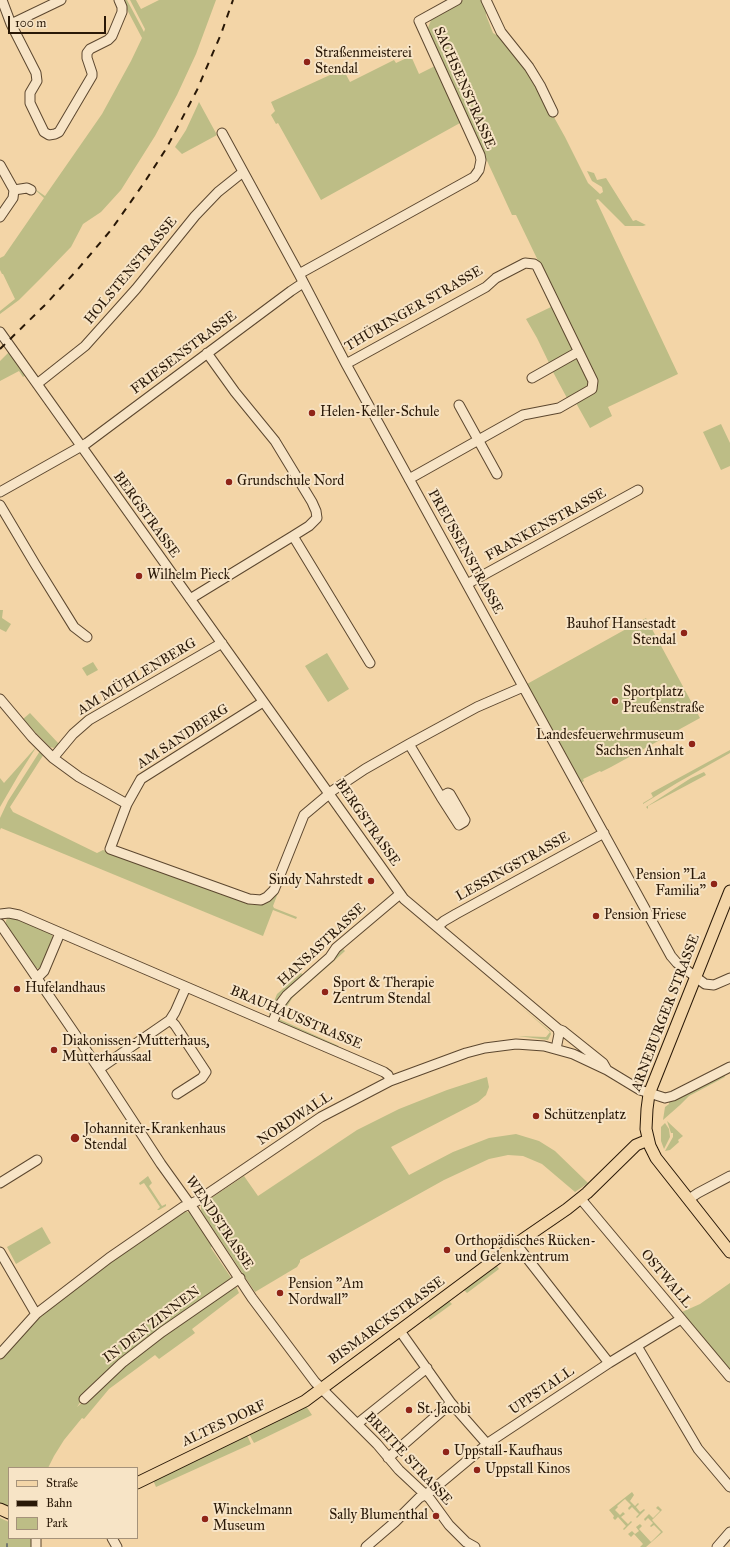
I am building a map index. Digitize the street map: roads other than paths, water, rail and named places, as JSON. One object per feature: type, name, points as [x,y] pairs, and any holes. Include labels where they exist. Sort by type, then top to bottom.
[{"type":"main road","name":"ARNEBURGER STRASSE","points":[[730,891],[650,1094],[647,1109],[646,1129],[648,1140],[656,1158],[730,1252]]},
{"type":"main road","points":[[584,1196],[636,1144],[648,1140]]},
{"type":"main road","name":"BISMARCKSTRASSE","points":[[321,1388],[516,1244],[584,1196]]},
{"type":"main road","name":"ALTES DORF","points":[[138,1483],[293,1408],[321,1388]]},
{"type":"street","points":[[2,0],[11,24],[37,78],[36,84],[30,96],[30,103],[44,132],[49,135],[55,134],[63,126],[92,76],[86,52],[108,40],[114,33],[123,10],[119,0]]},
{"type":"street","points":[[11,24],[61,0]]},
{"type":"street","name":"SACHSENSTRASSE","points":[[299,274],[474,177],[479,170],[481,160],[480,155],[419,21],[457,0]]},
{"type":"street","points":[[486,0],[501,32],[529,67],[540,85],[553,112]]},
{"type":"street","name":"PREUSSENSTRASSE","points":[[222,133],[346,364],[674,960],[696,978],[708,985],[714,985],[730,978]]},
{"type":"street","points":[[0,165],[14,190],[13,198],[0,217]]},
{"type":"street","name":"HOLSTENSTRASSE","points":[[37,384],[85,346],[136,289],[195,216],[218,192],[243,172]]},
{"type":"street","points":[[14,190],[27,188],[31,190]]},
{"type":"street","name":"THÜRINGER STRASSE","points":[[346,364],[525,263],[534,264],[537,266],[578,352]]},
{"type":"street","name":"FRIESENSTRASSE","points":[[0,492],[81,447],[303,283]]},
{"type":"street","name":"BERGSTRASSE","points":[[0,332],[400,894],[409,904],[437,928],[558,1029],[563,1031],[603,1063],[607,1070]]},
{"type":"street","points":[[410,479],[523,415],[555,409],[592,388],[593,382],[578,352],[532,378]]},
{"type":"street","points":[[190,599],[293,536],[314,522],[317,518],[316,511],[275,441],[235,392],[207,353]]},
{"type":"street","points":[[459,405],[497,474]]},
{"type":"street","name":"FRANKENSTRASSE","points":[[467,584],[638,490]]},
{"type":"street","points":[[0,505],[27,552],[74,627],[87,637]]},
{"type":"street","points":[[293,536],[370,663]]},
{"type":"street","name":"AM MÜHLENBERG","points":[[53,758],[73,734],[89,720],[222,643]]},
{"type":"street","points":[[329,794],[365,769],[409,744],[477,707],[523,687]]},
{"type":"street","points":[[0,699],[32,737],[53,758],[79,777],[127,804]]},
{"type":"street","name":"AM SANDBERG","points":[[263,702],[146,775],[139,782],[127,804],[110,849],[249,899],[255,901],[261,900],[267,897],[274,890],[304,815],[329,794]]},
{"type":"street","points":[[409,744],[441,797]]},
{"type":"street","name":"LESSINGSTRASSE","points":[[437,928],[444,921],[456,914],[604,833]]},
{"type":"street","name":"HANSASTRASSE","points":[[272,1023],[281,1003],[287,995],[330,957],[336,948],[400,894]]},
{"type":"street","name":"BRAUHAUSSTRASSE","points":[[0,914],[19,915],[272,1023],[384,1072],[388,1075],[390,1081]]},
{"type":"street","name":"WENDSTRASSE","points":[[0,924],[99,1069],[161,1164],[240,1278],[258,1307],[321,1388]]},
{"type":"street","points":[[37,978],[44,971],[60,933]]},
{"type":"street","points":[[99,1069],[170,1020],[186,987]]},
{"type":"street","points":[[170,1020],[175,1025],[206,1072],[202,1078],[177,1094]]},
{"type":"street","points":[[556,1049],[559,1034],[558,1029]]},
{"type":"street","name":"NORDWALL","points":[[0,1354],[36,1314],[109,1258],[321,1117],[390,1081],[466,1053],[485,1048],[525,1044],[556,1049],[581,1057],[658,1097],[668,1098],[730,1067]]},
{"type":"street","points":[[0,1183],[37,1160]]},
{"type":"street","points":[[689,1199],[730,1176]]},
{"type":"street","name":"OSTWALL","points":[[584,1196],[681,1319],[730,1377]]},
{"type":"street","points":[[516,1244],[609,1363]]},
{"type":"street","points":[[0,1252],[36,1314]]},
{"type":"street","name":"IN DEN ZINNEN","points":[[84,1399],[122,1363],[162,1332],[240,1278]]},
{"type":"street","name":"UPPSTALL","points":[[366,1547],[395,1522],[419,1498],[436,1487],[489,1443],[609,1363],[681,1319]]},
{"type":"street","points":[[400,1331],[451,1403],[489,1443]]},
{"type":"street","points":[[637,1346],[698,1449],[730,1487]]},
{"type":"street","points":[[356,1424],[427,1368]]},
{"type":"street","name":"BREITE STRASSE","points":[[321,1388],[425,1494],[449,1526],[466,1542],[475,1547]]},
{"type":"street","points":[[388,1458],[451,1403]]},
{"type":"street","points":[[717,1547],[730,1532]]},
{"type":"railway","points":[[0,349],[46,304],[78,269],[111,230],[144,183],[166,149],[197,90],[221,34],[233,0]]},
{"type":"place","name":"Straßenmeisterei Stendal","points":[[307,62]]},
{"type":"place","name":"Helen-Keller-Schule","points":[[312,413]]},
{"type":"place","name":"Grundschule Nord","points":[[229,482]]},
{"type":"place","name":"Wilhelm Pieck","points":[[139,576]]},
{"type":"place","name":"Bauhof Hansestadt Stendal","points":[[684,633]]},
{"type":"place","name":"Sportplatz Preußenstraße","points":[[615,701]]},
{"type":"place","name":"Landesfeuerwehrmuseum Sachsen Anhalt","points":[[692,744]]},
{"type":"place","name":"Sindy Nahrstedt","points":[[371,881]]},
{"type":"place","name":"Pension \"La Familia\"","points":[[714,884]]},
{"type":"place","name":"Pension Friese","points":[[596,916]]},
{"type":"place","name":"Hufelandhaus","points":[[17,989]]},
{"type":"place","name":"Sport & Therapie Zentrum Stendal","points":[[325,992]]},
{"type":"place","name":"Diakonissen-Mutterhaus, Mutterhaussaal","points":[[54,1050]]},
{"type":"place","name":"Schützenplatz","points":[[536,1116]]},
{"type":"place","name":"Johanniter-Krankenhaus Stendal","points":[[75,1138]]},
{"type":"place","name":"Orthopädisches Rücken- und Gelenkzentrum","points":[[447,1250]]},
{"type":"place","name":"Pension \"Am Nordwall\"","points":[[280,1293]]},
{"type":"place","name":"St. Jacobi","points":[[409,1410]]},
{"type":"place","name":"Uppstall-Kaufhaus","points":[[446,1452]]},
{"type":"place","name":"Uppstall Kinos","points":[[477,1470]]},
{"type":"place","name":"Sally Blumenthal","points":[[436,1516]]},
{"type":"place","name":"Winckelmann Museum","points":[[205,1519]]}]
